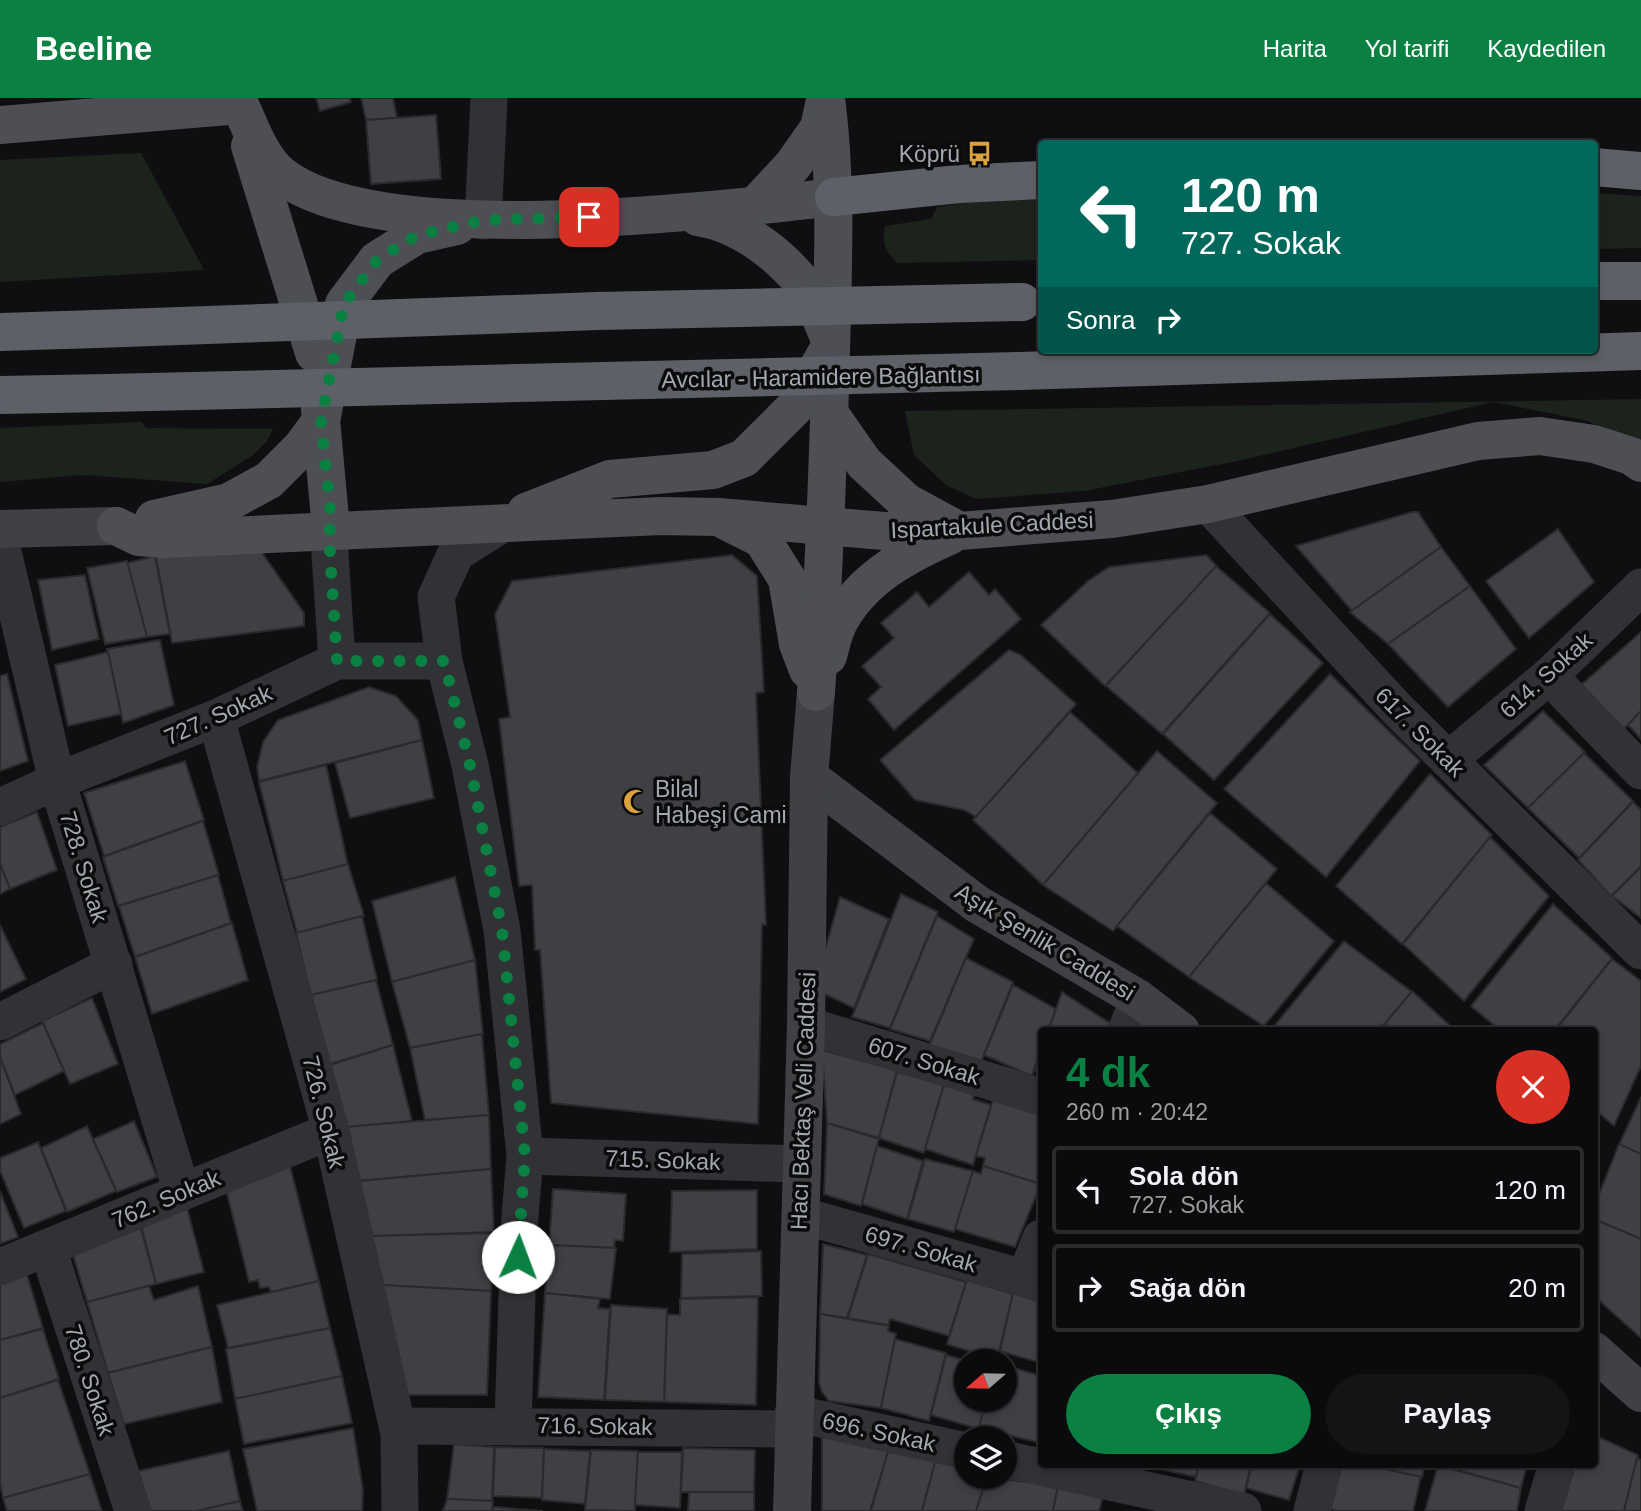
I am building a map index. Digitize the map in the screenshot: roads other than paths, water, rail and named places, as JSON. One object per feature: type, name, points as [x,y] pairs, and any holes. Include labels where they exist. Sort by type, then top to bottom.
[{"type":"highway","points":[[1598,167],[1641,172]]},
{"type":"highway","points":[[834,197],[959,184],[1038,180]]},
{"type":"highway","points":[[1598,281],[1641,281]]},
{"type":"highway","points":[[0,332],[597,311],[1032,302]]},
{"type":"highway","name":"Avcılar - Haramidere Bağlantısı","points":[[1598,352],[1641,351]]},
{"type":"highway","name":"Avcılar - Haramidere Bağlantısı","points":[[0,395],[1020,372],[1552,354]]},
{"type":"main road","points":[[816,692],[827,527],[834,197],[825,98]]},
{"type":"main road","points":[[754,206],[793,165],[819,128],[825,98]]},
{"type":"main road","points":[[239,102],[265,157],[280,174],[318,196],[357,208],[484,220],[668,214],[834,197]]},
{"type":"main road","points":[[0,125],[239,102]]},
{"type":"main road","points":[[239,102],[257,173],[316,362],[331,529]]},
{"type":"main road","points":[[668,214],[702,217],[732,226],[759,242],[806,288],[831,344]]},
{"type":"main road","points":[[0,529],[116,526],[196,512],[229,502],[269,480],[302,447],[321,421],[344,304],[377,260],[417,235],[484,220]]},
{"type":"main road","points":[[504,523],[546,502],[610,479],[713,470],[744,458],[796,407],[831,344]]},
{"type":"main road","points":[[830,413],[864,463],[906,502],[959,531]]},
{"type":"main road","name":"Ispartakule Caddesi","points":[[116,526],[139,537],[163,539],[331,529],[441,528],[504,523],[718,517],[884,531],[959,531],[1112,519],[1208,504],[1478,441],[1540,436],[1594,444],[1631,456],[1641,463]]},
{"type":"main road","points":[[718,517],[762,540],[787,579],[798,644],[816,692]]},
{"type":"main road","points":[[816,692],[839,621],[869,582],[912,552],[959,531]]},
{"type":"main road","name":"Hacı Bektaş Veli Caddesi","points":[[792,1511],[806,1025],[809,777],[816,692]]},
{"type":"main road","name":"Aşık Şenlik Caddesi","points":[[809,777],[977,904],[1133,1015],[1169,1027]]},
{"type":"main road","points":[[1598,1355],[1641,1393]]},
{"type":"street","points":[[484,220],[489,98]]},
{"type":"street","name":"617. Sokak","points":[[1208,504],[1342,652],[1641,951]]},
{"type":"street","points":[[504,523],[456,554],[445,572],[436,597],[444,661],[470,765],[502,930],[525,1156],[519,1229],[513,1425]]},
{"type":"street","points":[[331,529],[330,554],[337,661]]},
{"type":"street","name":"728. Sokak","points":[[0,539],[14,661],[57,781],[182,1192]]},
{"type":"street","name":"614. Sokak","points":[[1448,760],[1549,676],[1641,587]]},
{"type":"street","name":"727. Sokak","points":[[0,807],[57,781],[216,718],[337,661],[444,661]]},
{"type":"street","points":[[1549,676],[1641,771]]},
{"type":"street","name":"726. Sokak","points":[[216,718],[331,1131],[398,1426],[400,1511]]},
{"type":"street","points":[[0,1022],[114,964]]},
{"type":"street","name":"607. Sokak","points":[[806,1025],[1038,1096]]},
{"type":"street","name":"762. Sokak","points":[[0,1267],[331,1131]]},
{"type":"street","name":"715. Sokak","points":[[525,1156],[801,1164]]},
{"type":"street","name":"697. Sokak","points":[[800,1215],[1033,1280]]},
{"type":"street","name":"780. Sokak","points":[[48,1248],[133,1511]]},
{"type":"street","points":[[1033,1280],[1038,1254]]},
{"type":"street","name":"716. Sokak","points":[[398,1426],[793,1421]]},
{"type":"street","name":"696. Sokak","points":[[793,1421],[954,1449]]},
{"type":"street","points":[[1017,1462],[1038,1466]]},
{"type":"street","points":[[1045,1468],[1242,1511]]},
{"type":"street","points":[[1312,1511],[1323,1468]]},
{"type":"street","points":[[1544,1511],[1556,1468]]},
{"type":"place","name":"Köprü","points":[[980,154]]},
{"type":"place","name":"Bilal Habeşi Cami","points":[[635,802]]}]
